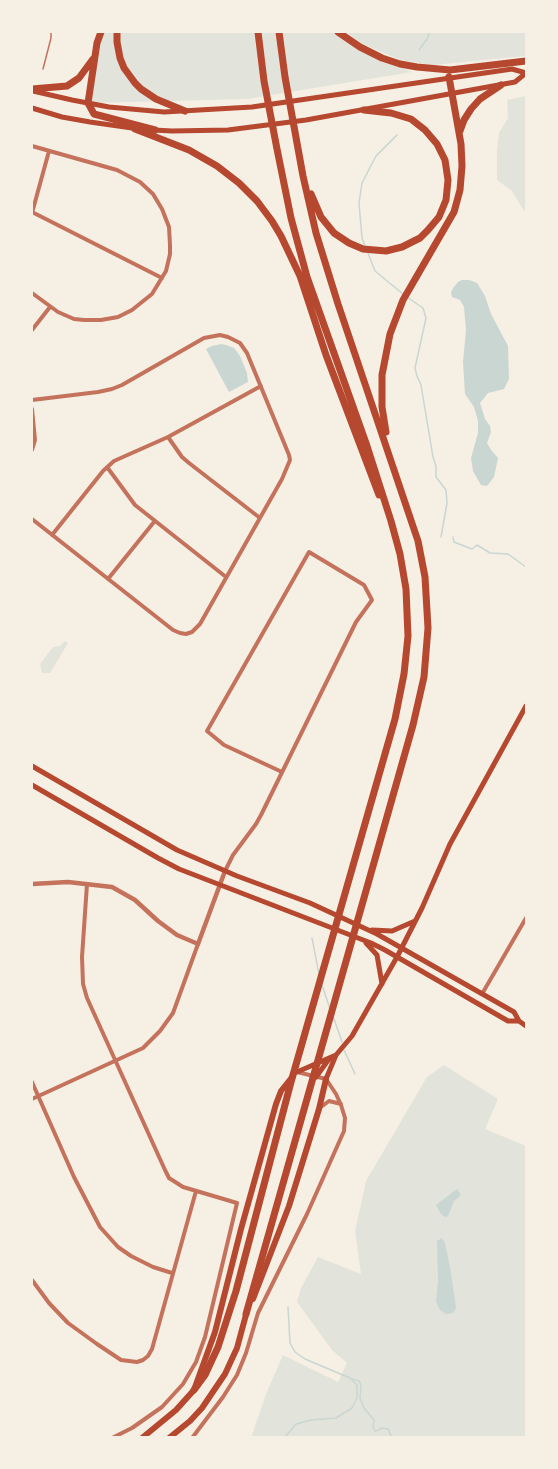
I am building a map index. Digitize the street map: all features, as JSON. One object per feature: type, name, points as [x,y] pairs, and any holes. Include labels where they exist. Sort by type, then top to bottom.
[{"type":"highway","points":[[100,32],[87,103],[94,114],[155,130]]},
{"type":"highway","points":[[117,32],[120,58],[135,83],[156,99],[185,111]]},
{"type":"highway","points":[[142,1437],[176,1410],[194,1390],[212,1363],[224,1329],[294,1071],[395,719],[404,674],[408,636],[408,603],[402,564],[391,521],[307,277],[291,218],[264,81],[258,32]]},
{"type":"highway","points":[[169,1437],[190,1421],[201,1408],[225,1374],[237,1348],[417,709],[426,662],[427,592],[418,541],[316,233],[303,176],[279,32]]},
{"type":"highway","points":[[338,32],[382,58],[417,68],[450,70],[526,61]]},
{"type":"highway","points":[[32,90],[67,86],[79,78],[95,57]]},
{"type":"highway","points":[[387,446],[382,407],[382,375],[390,334],[403,300],[454,212],[460,190],[462,166],[460,131],[449,77]]},
{"type":"highway","points":[[460,131],[471,109],[480,99],[501,85]]},
{"type":"highway","points":[[303,176],[318,210],[330,228],[342,239],[363,249],[386,251],[402,247],[420,238],[434,224],[443,209],[448,189],[445,160],[437,144],[411,119],[391,113],[364,110]]},
{"type":"highway","points":[[135,129],[189,150],[217,166],[257,201],[272,221],[300,276],[371,477],[391,521]]},
{"type":"highway","points":[[194,1390],[215,1332],[276,1104],[281,1091],[297,1072]]},
{"type":"highway","points":[[246,1314],[289,1206],[326,1079]]},
{"type":"main road","points":[[32,90],[87,103],[148,111],[185,111],[252,107],[512,69],[526,73]]},
{"type":"main road","points":[[32,108],[62,117],[135,129],[228,130],[306,120],[501,85],[514,82],[526,73]]},
{"type":"main road","points":[[326,1079],[336,1055],[352,1036],[402,948],[450,844],[526,706]]},
{"type":"main road","points":[[32,766],[163,843],[225,871],[310,903],[368,930],[514,1012],[519,1021],[526,1026]]},
{"type":"main road","points":[[32,785],[158,858],[205,880],[363,940],[385,950],[508,1021],[519,1021]]},
{"type":"main road","points":[[368,930],[392,931],[416,920]]},
{"type":"main road","points":[[363,940],[376,956],[382,984]]},
{"type":"main road","points":[[297,1072],[336,1055]]},
{"type":"main road","points":[[316,1077],[330,1058]]},
{"type":"street","points":[[32,146],[126,173],[140,182],[153,194],[162,209],[170,237],[170,254],[166,271],[152,294],[132,310],[109,319],[92,321],[74,319],[50,307],[32,294]]},
{"type":"street","points":[[49,151],[32,213],[162,278]]},
{"type":"street","points":[[32,330],[50,307]]},
{"type":"street","points":[[32,400],[112,389],[204,339],[220,335],[234,339],[244,347],[290,455],[286,473],[200,624],[192,632],[186,634],[173,630],[32,519]]},
{"type":"street","points":[[52,535],[107,467],[120,457],[168,437],[261,386]]},
{"type":"street","points":[[32,409],[35,440],[32,450]]},
{"type":"street","points":[[168,437],[182,457],[260,518]]},
{"type":"street","points":[[107,467],[135,505],[226,577]]},
{"type":"street","points":[[108,579],[154,522]]},
{"type":"street","points":[[32,1099],[143,1048],[160,1031],[173,1013],[225,871],[233,855],[256,824],[282,772],[356,622],[372,600],[364,585],[309,552],[207,731],[224,745],[282,772]]},
{"type":"street","points":[[32,884],[68,882],[112,887],[135,900],[158,921],[177,934],[198,944]]},
{"type":"street","points":[[87,884],[82,957],[83,984],[87,998],[169,1178],[183,1187],[237,1203],[201,1351],[196,1362],[183,1384],[162,1407],[147,1419],[112,1437]]},
{"type":"street","points":[[482,994],[526,918]]},
{"type":"street","points":[[521,927],[526,931]]},
{"type":"street","points":[[192,1437],[223,1397],[242,1364],[258,1313],[304,1222],[342,1137],[345,1124],[341,1105],[326,1079],[297,1072]]},
{"type":"street","points":[[32,1082],[74,1177],[100,1227],[118,1247],[131,1256],[172,1273]]},
{"type":"street","points":[[319,1109],[329,1101],[341,1105]]},
{"type":"street","points":[[32,1280],[59,1313],[80,1332],[122,1359],[137,1362],[143,1360],[152,1349],[196,1191]]},
{"type":"lane","points":[[43,69],[51,32]]},
{"type":"shaded area","points":[[102,32],[333,32],[358,50],[412,72],[247,99],[88,103]]},
{"type":"shaded area","points":[[346,32],[526,32],[526,56],[433,65],[400,60],[363,44]]},
{"type":"shaded area","points":[[526,96],[526,214],[512,191],[497,180],[497,150],[499,133],[508,118],[507,100]]},
{"type":"shaded area","points":[[462,280],[477,283],[508,346],[509,379],[504,389],[488,393],[480,403],[490,426],[491,432],[487,443],[498,458],[494,477],[487,486],[481,485],[473,471],[471,458],[478,433],[478,421],[474,407],[465,394],[464,307],[460,300],[452,297],[451,293]]},
{"type":"shaded area","points":[[221,344],[234,348],[247,373],[248,382],[229,392],[206,349]]},
{"type":"shaded area","points":[[65,641],[68,643],[50,673],[42,673],[40,664],[53,647],[60,646]]},
{"type":"shaded area","points":[[444,1065],[498,1099],[485,1129],[526,1146],[526,1437],[251,1438],[266,1394],[283,1355],[338,1382],[347,1363],[332,1350],[297,1302],[301,1288],[318,1257],[361,1274],[355,1231],[366,1181],[427,1077]]},
{"type":"shaded area","points":[[457,1189],[461,1195],[454,1201],[448,1216],[445,1217],[436,1205]]},
{"type":"shaded area","points":[[442,1238],[450,1267],[456,1308],[453,1313],[446,1314],[440,1310],[436,1302],[437,1241]]},
{"type":"waterway","points":[[419,50],[430,32]]},
{"type":"waterway","points":[[365,246],[362,238],[359,203],[362,183],[376,156],[397,135]]},
{"type":"waterway","points":[[368,253],[375,271],[403,294]]},
{"type":"waterway","points":[[407,297],[423,308],[426,318],[415,368],[421,385],[436,477],[446,490],[447,503],[441,537]]},
{"type":"waterway","points":[[453,537],[454,542],[472,549],[477,545],[490,553],[508,554],[526,567]]},
{"type":"waterway","points":[[312,938],[319,974]]},
{"type":"waterway","points":[[322,985],[330,1009]]},
{"type":"waterway","points":[[333,1016],[342,1042]]},
{"type":"waterway","points":[[344,1050],[355,1074]]},
{"type":"waterway","points":[[284,1438],[296,1424],[336,1418],[352,1408],[357,1398],[357,1385],[350,1378],[305,1359],[295,1352],[290,1343],[288,1307]]},
{"type":"waterway","points":[[352,1379],[359,1381],[361,1385],[360,1398],[364,1408],[374,1420],[375,1431],[381,1428],[388,1429],[392,1438]]}]
